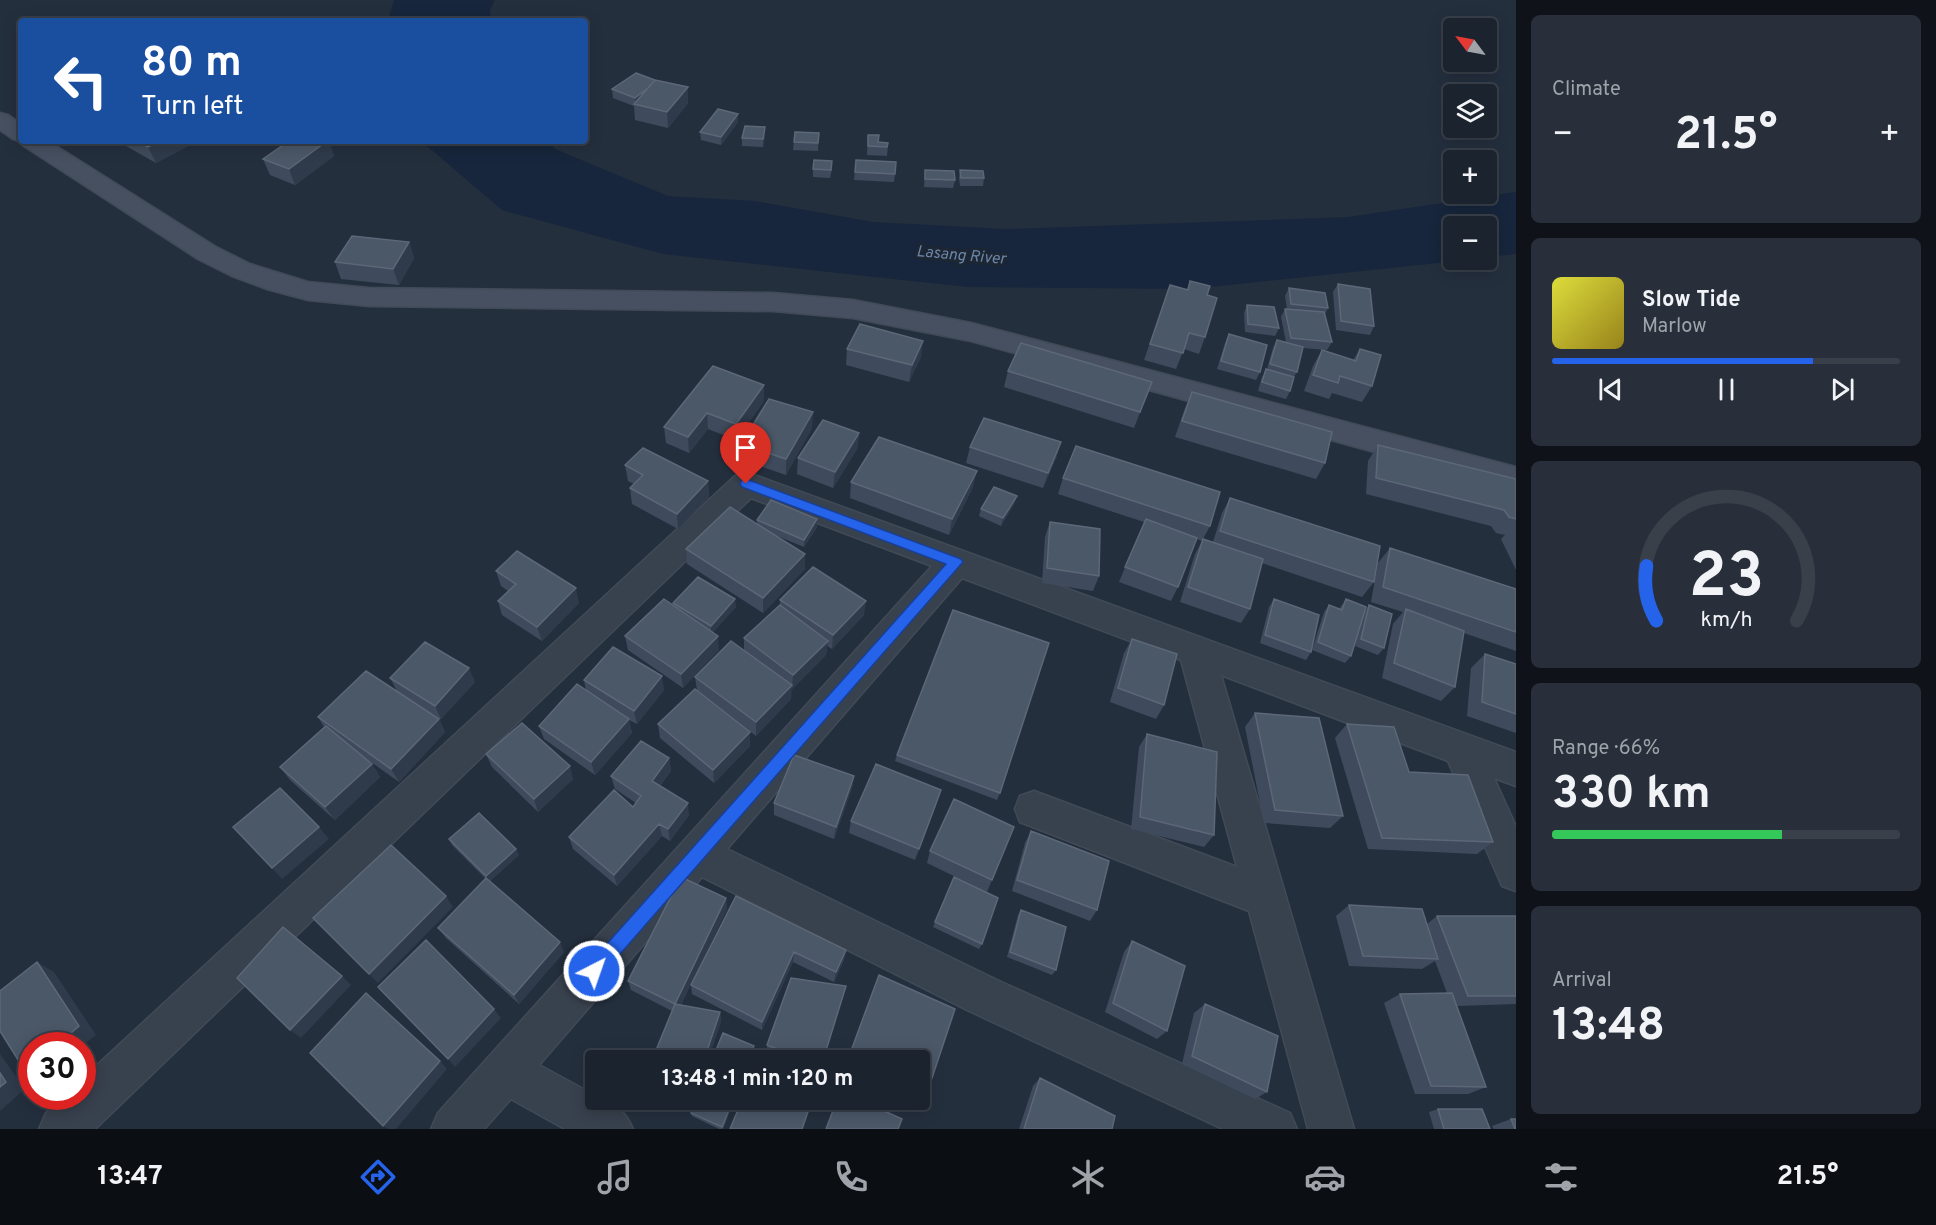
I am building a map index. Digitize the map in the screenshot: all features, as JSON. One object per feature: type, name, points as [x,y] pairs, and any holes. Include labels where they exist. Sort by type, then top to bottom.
[{"type":"street","points":[[0,120],[18,132]]},
{"type":"street","points":[[37,144],[207,253],[276,283],[308,291],[369,297],[772,302],[853,309],[971,332],[1516,479]]},
{"type":"street","points":[[62,1129],[746,484],[1516,769]]},
{"type":"street","points":[[454,1129],[956,562]]},
{"type":"street","points":[[1197,651],[1331,1129]]},
{"type":"street","points":[[1462,749],[1516,872]]},
{"type":"street","points":[[1035,809],[1266,898]]},
{"type":"street","points":[[697,854],[982,995],[1274,1129]]},
{"type":"street","points":[[505,1071],[610,1129]]},
{"type":"water","points":[[394,0],[495,0],[490,10],[491,18],[389,18]]},
{"type":"water","name":"Lasang River","points":[[425,144],[551,144],[555,149],[668,196],[755,201],[873,222],[1007,229],[1348,217],[1443,203],[1497,204],[1497,195],[1516,192],[1516,254],[1497,256],[1497,216],[1443,216],[1443,263],[1191,289],[967,287],[663,254],[502,210]]},
{"type":"building","points":[[636,73],[655,80],[635,98],[612,89]]},
{"type":"building","points":[[655,80],[688,87],[667,112],[634,104]]},
{"type":"building","points":[[718,109],[738,114],[721,137],[700,132]]},
{"type":"building","points":[[745,126],[765,127],[763,139],[742,138]]},
{"type":"building","points":[[795,132],[819,133],[818,143],[794,142]]},
{"type":"building","points":[[868,135],[879,135],[878,142],[888,143],[887,147],[868,146]]},
{"type":"building","points":[[285,144],[323,144],[289,169],[263,159]]},
{"type":"building","points":[[814,160],[832,161],[831,170],[813,169]]},
{"type":"building","points":[[856,160],[896,162],[895,174],[855,172]]},
{"type":"building","points":[[925,170],[954,171],[955,180],[925,179]]},
{"type":"building","points":[[960,170],[983,171],[984,178],[961,178]]},
{"type":"building","points":[[352,236],[409,242],[393,269],[335,262]]},
{"type":"building","points":[[1190,281],[1210,286],[1207,295],[1217,298],[1205,337],[1189,333],[1183,353],[1150,344],[1170,285],[1188,290]]},
{"type":"building","points":[[1338,284],[1370,289],[1374,326],[1341,321]]},
{"type":"building","points":[[1289,288],[1325,293],[1328,308],[1291,304]]},
{"type":"building","points":[[1247,305],[1274,307],[1279,328],[1248,324]]},
{"type":"building","points":[[1285,309],[1324,312],[1332,342],[1291,338]]},
{"type":"building","points":[[860,324],[923,341],[912,365],[847,349]]},
{"type":"building","points":[[1229,334],[1267,345],[1260,372],[1221,361]]},
{"type":"building","points":[[1277,340],[1303,347],[1297,372],[1270,364]]},
{"type":"building","points":[[1021,343],[1152,382],[1140,412],[1008,371]]},
{"type":"building","points":[[1360,349],[1381,355],[1372,386],[1340,376],[1338,383],[1313,375],[1322,350],[1356,361]]},
{"type":"building","points":[[713,366],[764,385],[736,424],[707,413],[688,437],[664,427]]},
{"type":"building","points":[[1266,369],[1294,377],[1290,391],[1262,382]]},
{"type":"building","points":[[1192,392],[1332,432],[1325,463],[1182,421]]},
{"type":"building","points":[[769,399],[813,412],[786,459],[741,444]]},
{"type":"building","points":[[984,418],[1061,442],[1048,473],[970,447]]},
{"type":"building","points":[[823,420],[859,433],[835,472],[798,458]]},
{"type":"building","points":[[879,437],[977,471],[952,519],[851,482]]},
{"type":"building","points":[[1378,445],[1516,479],[1516,519],[1509,517],[1504,510],[1376,478]]},
{"type":"building","points":[[1076,446],[1220,492],[1210,526],[1063,478]]},
{"type":"building","points":[[643,448],[708,481],[677,514],[630,488],[643,475],[625,465]]},
{"type":"building","points":[[994,487],[1017,496],[1003,518],[981,509]]},
{"type":"building","points":[[1230,498],[1380,546],[1374,582],[1220,531]]},
{"type":"building","points":[[771,500],[817,519],[804,540],[757,520]]},
{"type":"building","points":[[730,507],[805,554],[763,598],[686,549]]},
{"type":"building","points":[[1146,519],[1197,538],[1178,587],[1125,567]]},
{"type":"building","points":[[1050,522],[1100,529],[1099,576],[1047,568]]},
{"type":"building","points":[[1203,539],[1263,559],[1250,609],[1188,587]]},
{"type":"building","points":[[1390,548],[1516,589],[1516,632],[1383,587]]},
{"type":"building","points":[[517,551],[576,588],[537,627],[498,601],[516,584],[496,571]]},
{"type":"building","points":[[813,567],[866,601],[833,635],[780,600]]},
{"type":"building","points":[[698,577],[735,599],[711,626],[673,603]]},
{"type":"building","points":[[664,599],[718,636],[681,674],[625,636]]},
{"type":"building","points":[[1274,599],[1319,615],[1311,652],[1265,635]]},
{"type":"building","points":[[1346,599],[1366,607],[1351,656],[1318,642],[1329,605],[1342,610]]},
{"type":"building","points":[[780,605],[828,641],[793,675],[744,638]]},
{"type":"building","points":[[1369,605],[1392,614],[1384,648],[1361,639]]},
{"type":"building","points":[[1406,609],[1464,631],[1455,687],[1394,663]]},
{"type":"building","points":[[953,610],[1049,643],[1000,793],[897,755]]},
{"type":"building","points":[[1132,639],[1177,654],[1164,705],[1118,688]]},
{"type":"building","points":[[731,641],[792,685],[756,722],[695,677]]},
{"type":"building","points":[[425,642],[469,668],[435,706],[390,678]]},
{"type":"building","points":[[613,647],[662,676],[634,711],[584,680]]},
{"type":"building","points":[[1485,654],[1516,664],[1516,714],[1482,702]]},
{"type":"building","points":[[366,671],[439,719],[391,769],[318,717]]},
{"type":"building","points":[[577,684],[629,719],[591,762],[539,726]]},
{"type":"building","points":[[695,689],[750,732],[713,770],[658,724]]},
{"type":"building","points":[[1255,713],[1319,718],[1343,816],[1275,810]]},
{"type":"building","points":[[522,723],[570,766],[534,799],[486,754]]},
{"type":"building","points":[[1347,724],[1394,727],[1409,772],[1468,775],[1493,842],[1382,838]]},
{"type":"building","points":[[326,726],[372,764],[325,807],[280,767]]},
{"type":"building","points":[[1147,734],[1217,752],[1214,835],[1140,817]]},
{"type":"building","points":[[641,741],[669,758],[652,781],[688,803],[668,829],[659,824],[614,875],[569,837],[614,790],[633,807],[641,796],[611,776]]},
{"type":"building","points":[[794,755],[854,776],[836,827],[774,803]]},
{"type":"building","points":[[876,764],[941,790],[919,849],[851,821]]},
{"type":"building","points":[[280,788],[319,827],[272,868],[233,827]]},
{"type":"building","points":[[954,799],[1014,827],[992,880],[930,851]]},
{"type":"building","points":[[479,813],[516,849],[486,876],[449,839]]},
{"type":"building","points":[[1031,831],[1109,861],[1097,910],[1017,880]]},
{"type":"building","points":[[391,845],[446,896],[369,974],[313,918]]},
{"type":"building","points":[[681,877],[726,898],[675,1004],[628,981]]},
{"type":"building","points":[[954,877],[998,898],[982,944],[935,922]]},
{"type":"building","points":[[486,878],[560,942],[514,995],[438,928]]},
{"type":"building","points":[[736,896],[846,950],[836,972],[794,952],[762,1022],[691,985]]},
{"type":"building","points":[[1349,905],[1422,909],[1438,959],[1363,956]]},
{"type":"building","points":[[1021,910],[1066,927],[1056,970],[1010,952]]},
{"type":"building","points":[[1437,916],[1516,916],[1516,996],[1468,996]]},
{"type":"building","points":[[283,927],[342,976],[290,1030],[237,978]]},
{"type":"building","points":[[426,940],[494,1009],[448,1059],[378,987]]},
{"type":"building","points":[[1132,941],[1185,966],[1167,1031],[1113,1003]]},
{"type":"building","points":[[37,962],[79,1026],[72,1032],[18,1032],[18,1060],[0,1031],[0,991]]},
{"type":"building","points":[[879,975],[955,1009],[930,1084],[930,1050],[851,1050]]},
{"type":"building","points":[[791,978],[846,986],[826,1050],[780,1050],[767,1045]]},
{"type":"building","points":[[366,993],[440,1061],[383,1126],[310,1053]]},
{"type":"building","points":[[1452,993],[1486,1087],[1431,1086],[1400,994]]},
{"type":"building","points":[[675,1004],[720,1012],[707,1050],[656,1050]]},
{"type":"building","points":[[1205,1004],[1278,1036],[1267,1092],[1192,1056]]},
{"type":"building","points":[[723,1033],[754,1046],[752,1050],[716,1050]]},
{"type":"building","points":[[0,1073],[6,1082],[0,1087]]},
{"type":"building","points":[[1040,1078],[1115,1116],[1112,1129],[1024,1129]]},
{"type":"building","points":[[1438,1109],[1482,1109],[1490,1129],[1444,1129]]},
{"type":"building","points":[[692,1110],[729,1110],[722,1127],[691,1113]]},
{"type":"building","points":[[738,1110],[809,1110],[802,1129],[730,1129]]},
{"type":"building","points":[[833,1110],[882,1110],[902,1119],[898,1129],[826,1129]]},
{"type":"building","points":[[1511,1119],[1516,1119],[1516,1129],[1515,1129]]},
{"type":"route","points":[[594,971],[956,562],[746,484]]}]
